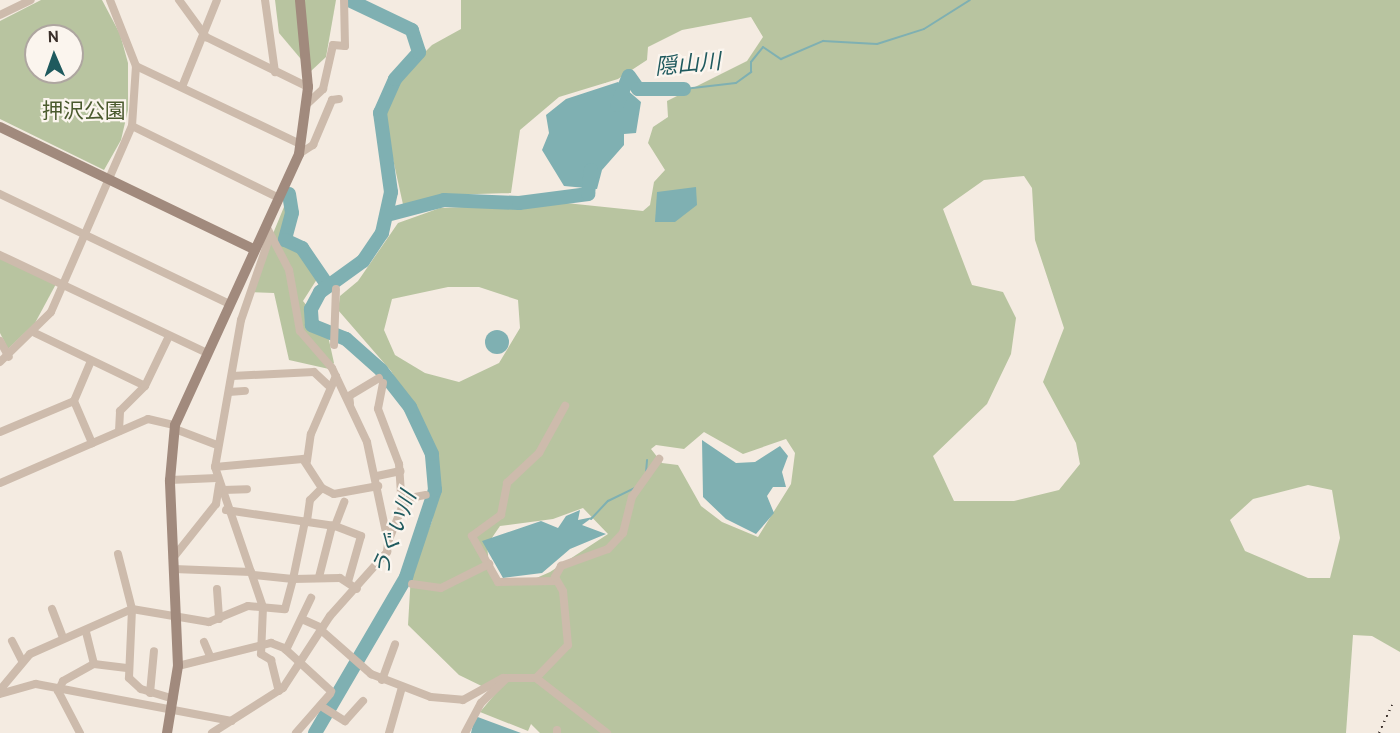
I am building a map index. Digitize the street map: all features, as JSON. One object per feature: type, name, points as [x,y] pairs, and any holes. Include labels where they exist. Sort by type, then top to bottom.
[{"type":"street","points":[[0,15],[31,0]]},
{"type":"street","points":[[0,362],[9,357],[35,333],[63,284],[111,180],[132,126],[136,66],[110,0]]},
{"type":"street","points":[[179,0],[206,37],[308,87]]},
{"type":"street","points":[[182,87],[206,37],[217,0]]},
{"type":"street","points":[[265,0],[275,72]]},
{"type":"street","points":[[279,691],[261,643],[263,607],[242,537],[226,510],[215,467],[217,445],[242,320],[279,198],[299,149],[308,87],[300,0]]},
{"type":"street","points":[[307,104],[323,89],[333,45],[345,46],[344,0]]},
{"type":"street","points":[[136,66],[182,87],[299,149],[313,145],[332,100],[339,99]]},
{"type":"street","points":[[132,126],[279,198]]},
{"type":"street","points":[[0,127],[254,249]]},
{"type":"street","points":[[0,194],[228,303]]},
{"type":"street","points":[[167,733],[178,666],[170,480],[175,427],[205,352],[228,303],[254,249],[268,231]]},
{"type":"street","points":[[212,733],[279,691],[321,629],[387,552],[388,542],[377,476],[336,376],[300,332],[289,270],[268,231]]},
{"type":"street","points":[[0,255],[205,352]]},
{"type":"street","points":[[334,345],[336,289]]},
{"type":"street","points":[[35,333],[145,386]]},
{"type":"street","points":[[119,431],[120,411],[145,386],[169,336]]},
{"type":"street","points":[[0,341],[9,357]]},
{"type":"street","points":[[0,432],[74,401],[91,361]]},
{"type":"street","points":[[231,376],[314,372],[328,385]]},
{"type":"street","points":[[336,376],[328,385],[307,461],[322,488],[334,494],[378,486]]},
{"type":"street","points":[[349,404],[349,396],[381,381],[378,409],[400,471],[402,508]]},
{"type":"street","points":[[229,392],[245,391]]},
{"type":"street","points":[[74,401],[92,443]]},
{"type":"street","points":[[556,581],[503,584],[472,536],[501,515],[507,483],[539,453],[565,406]]},
{"type":"street","points":[[0,483],[148,419],[175,427],[217,445]]},
{"type":"street","points":[[556,581],[568,561],[608,549],[623,534],[632,497],[659,459]]},
{"type":"street","points":[[215,467],[307,461]]},
{"type":"street","points":[[377,476],[400,471]]},
{"type":"street","points":[[170,480],[219,483],[248,489]]},
{"type":"street","points":[[173,564],[216,504],[219,483]]},
{"type":"street","points":[[0,692],[22,661],[63,637],[86,632],[132,609],[176,616],[219,619],[248,606],[285,609],[310,500],[322,488]]},
{"type":"street","points":[[388,542],[402,508],[410,498],[426,495]]},
{"type":"street","points":[[319,577],[333,526],[344,502]]},
{"type":"street","points":[[226,510],[333,526],[363,538],[348,582]]},
{"type":"street","points":[[118,554],[132,609],[129,668],[131,683],[173,704]]},
{"type":"street","points":[[173,564],[293,579],[319,577],[348,582],[357,589]]},
{"type":"street","points":[[412,584],[441,588],[489,564]]},
{"type":"street","points":[[536,678],[568,645],[563,591],[556,581]]},
{"type":"street","points":[[217,589],[219,619]]},
{"type":"street","points":[[286,650],[304,620],[310,598]]},
{"type":"street","points":[[51,609],[63,637]]},
{"type":"street","points":[[304,620],[321,629],[350,656],[382,680],[448,701],[507,678],[536,678],[607,733]]},
{"type":"street","points":[[86,632],[94,664]]},
{"type":"street","points":[[12,640],[22,661]]},
{"type":"street","points":[[204,642],[210,656]]},
{"type":"street","points":[[178,666],[261,643],[286,650],[331,692],[296,733]]},
{"type":"street","points":[[382,680],[395,644]]},
{"type":"street","points":[[150,693],[154,651]]},
{"type":"street","points":[[59,688],[94,664],[129,668]]},
{"type":"street","points":[[465,733],[481,703],[507,678]]},
{"type":"street","points":[[0,692],[36,684],[173,704],[232,721]]},
{"type":"street","points":[[388,733],[402,687]]},
{"type":"street","points":[[59,688],[80,733]]},
{"type":"street","points":[[324,708],[338,714],[345,721],[363,701]]},
{"type":"green space","name":"押沢公園","points":[[41,0],[102,0],[120,34],[128,63],[128,110],[121,140],[104,170],[0,119],[0,21]]},
{"type":"green space","points":[[275,0],[336,0],[326,57],[311,71],[279,33]]},
{"type":"green space","points":[[461,0],[1400,0],[1400,652],[1372,636],[1353,635],[1346,733],[540,733],[531,724],[528,731],[480,712],[496,693],[459,675],[408,625],[411,574],[432,521],[440,478],[427,432],[391,371],[338,310],[340,296],[358,281],[398,223],[440,208],[566,203],[643,211],[650,205],[654,182],[665,170],[648,143],[653,127],[668,117],[667,101],[747,61],[763,37],[751,17],[682,30],[648,47],[647,60],[618,79],[559,97],[520,130],[511,193],[443,195],[404,209],[385,123],[386,104],[395,82],[432,45],[461,29]],"holes":[[[1024,176],[1032,188],[1035,240],[1064,328],[1043,382],[1076,443],[1080,464],[1059,490],[1014,501],[954,501],[933,456],[987,404],[1011,354],[1016,318],[1003,292],[972,285],[943,209],[984,180]],[[448,287],[479,287],[518,300],[520,328],[499,363],[459,382],[425,373],[395,355],[384,330],[392,299]],[[704,432],[743,454],[786,439],[795,453],[791,484],[758,537],[722,522],[701,506],[678,465],[662,463],[651,449],[656,445],[684,449]],[[1308,485],[1332,490],[1340,538],[1330,578],[1308,578],[1245,551],[1230,520],[1253,499]],[[583,508],[608,534],[550,572],[525,583],[500,582],[489,565],[487,545],[500,526],[553,519]]]},
{"type":"green space","points":[[286,202],[292,207],[289,237],[319,276],[303,301],[327,331],[334,363],[329,369],[289,360],[274,293],[249,292]]},
{"type":"green space","points":[[0,257],[56,284],[35,323],[8,349],[0,333]]},
{"type":"water","points":[[618,82],[641,102],[636,133],[624,134],[624,145],[602,170],[597,189],[564,186],[542,150],[549,133],[546,115],[566,99]]},
{"type":"water","points":[[696,187],[697,205],[675,222],[655,222],[657,192]]},
{"type":"water","points":[[497,330],[502,331],[508,337],[508,347],[502,353],[497,354],[492,353],[486,347],[485,342],[486,337],[492,331]]},
{"type":"water","points":[[702,440],[736,463],[755,462],[780,446],[788,456],[782,472],[786,487],[773,487],[767,496],[774,513],[756,534],[726,519],[703,497]]},
{"type":"water","points":[[580,510],[578,520],[593,517],[582,525],[606,534],[570,549],[542,573],[503,578],[482,541],[541,521],[558,528],[566,516]]},
{"type":"water","points":[[475,716],[521,733],[471,733]]},
{"type":"waterway","name":"うぐい川","points":[[315,733],[406,577],[435,490],[432,454],[410,407],[381,370],[346,339],[312,325],[311,309],[320,292],[363,261],[382,233],[391,192],[380,113],[395,79],[419,52],[412,30],[349,0]]},
{"type":"waterway","name":"隠山川","points":[[684,89],[736,83],[751,72],[751,62],[763,47],[781,59],[823,41],[877,44],[924,29],[970,0]]},
{"type":"waterway","name":"隠山川","points":[[617,105],[629,76],[638,89],[684,89]]},
{"type":"waterway","points":[[387,215],[444,200],[519,203],[588,194],[591,170]]},
{"type":"waterway","points":[[289,194],[292,213],[285,240],[302,248],[328,286]]},
{"type":"waterway","points":[[646,472],[647,460]]},
{"type":"waterway","points":[[591,519],[608,501],[635,488]]},
{"type":"railway","points":[[1379,733],[1392,705]]}]
